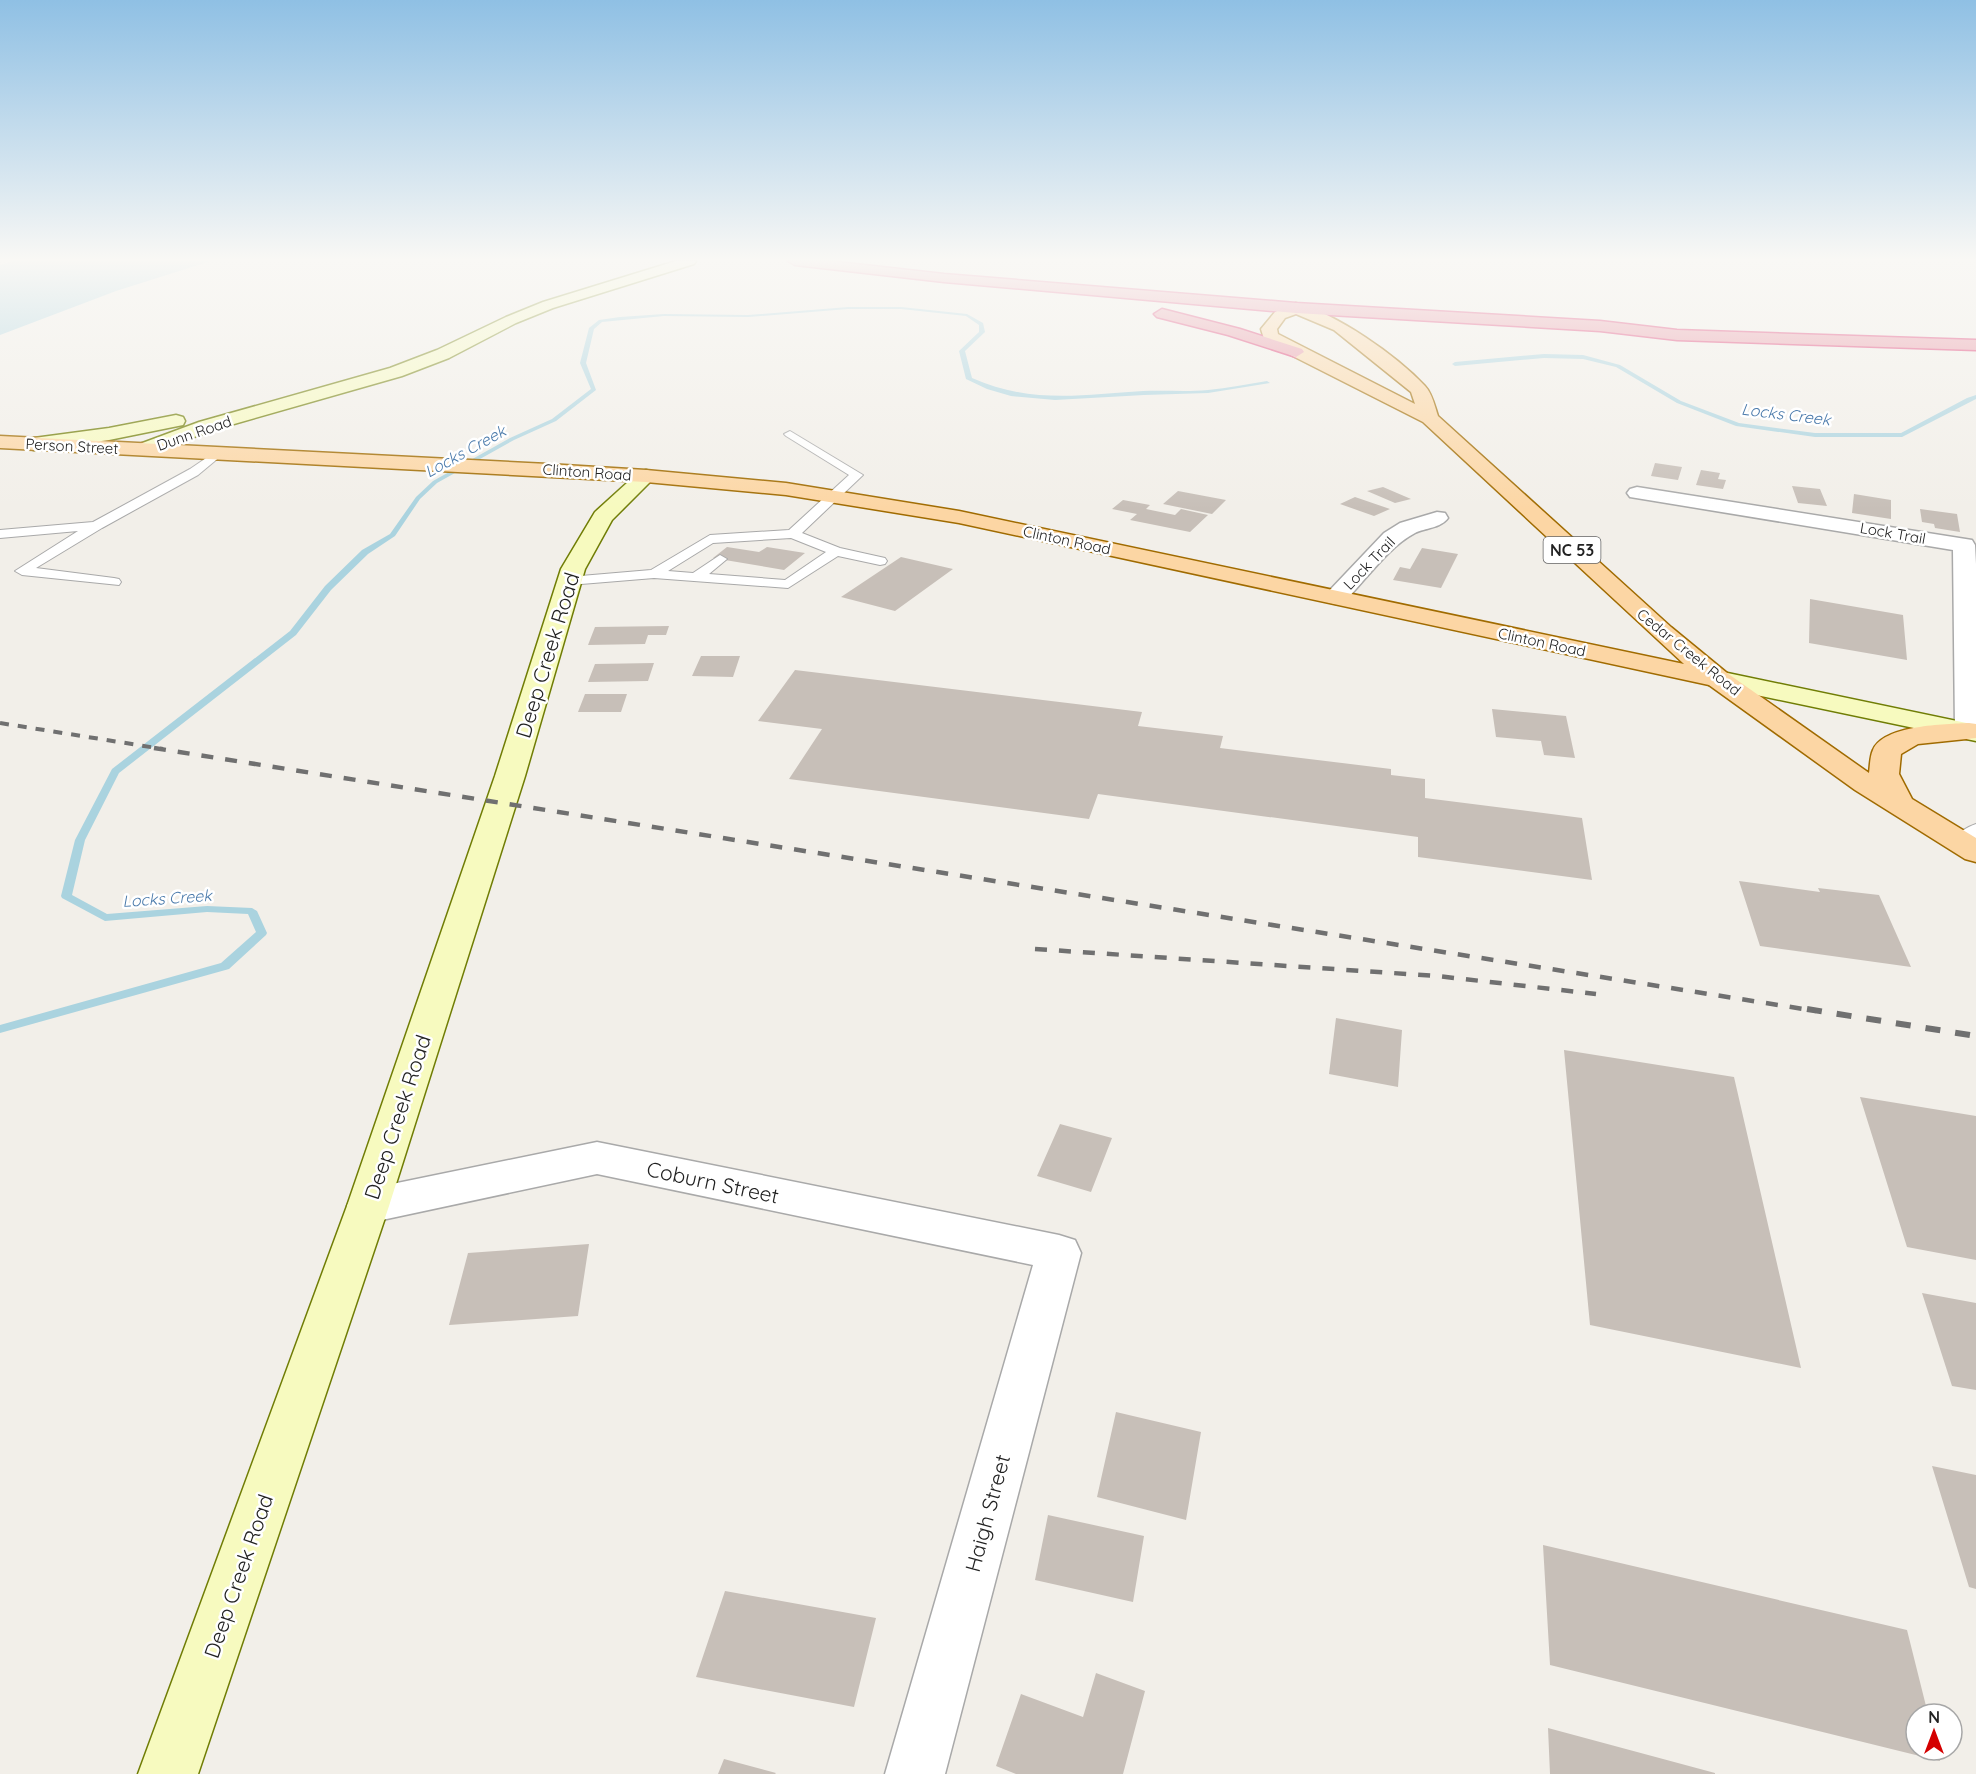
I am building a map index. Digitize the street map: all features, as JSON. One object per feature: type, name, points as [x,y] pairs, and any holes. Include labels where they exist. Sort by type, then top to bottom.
[{"type":"highway","points":[[1271,344],[1296,352]]},
{"type":"highway","points":[[1940,344],[1976,345]]},
{"type":"main road","name":"Cedar Creek Road","points":[[1282,344],[1430,418],[1662,632],[1718,679],[1900,805],[1970,841]]},
{"type":"main road","name":"Cedar Creek Road","points":[[1364,344],[1419,390],[1430,418]]},
{"type":"main road","name":"Person Street","points":[[0,442],[144,449]]},
{"type":"main road","name":"Clinton Road","points":[[144,449],[646,476],[834,496],[959,517],[1718,679]]},
{"type":"main road","points":[[1900,805],[1884,774],[1887,750],[1911,736],[1973,732]]},
{"type":"street","name":"Dunn Road","points":[[144,449],[159,436],[219,414],[284,403],[342,389],[404,369],[463,344]]},
{"type":"street","name":"Dunn Road","points":[[144,449],[206,426],[284,403]]},
{"type":"street","points":[[34,444],[117,433],[219,414]]},
{"type":"street","name":"Deep Creek Road","points":[[168,1774],[368,1206],[504,793],[573,569],[603,517],[646,476]]},
{"type":"street","name":"Lock Trail","points":[[1637,493],[1964,545],[1973,732]]},
{"type":"street","name":"Lock Trail","points":[[1336,597],[1392,538],[1408,528],[1437,518]]},
{"type":"street","name":"Clinton Road","points":[[1718,679],[1973,732]]},
{"type":"street","name":"Coburn Street","points":[[368,1206],[597,1158],[1059,1253]]},
{"type":"street","name":"Haigh Street","points":[[915,1774],[1059,1253]]},
{"type":"lane","points":[[790,434],[857,475],[793,534]]},
{"type":"lane","points":[[114,582],[22,571],[97,525],[194,472],[218,453]]},
{"type":"lane","points":[[0,534],[97,525]]},
{"type":"lane","points":[[749,551],[770,534]]},
{"type":"lane","points":[[654,574],[710,539],[750,535],[793,534],[836,551],[880,561]]},
{"type":"lane","points":[[715,579],[750,535]]},
{"type":"lane","points":[[793,551],[807,538]]},
{"type":"lane","points":[[569,581],[654,574],[788,584],[836,551]]},
{"type":"lane","points":[[696,577],[720,559]]},
{"type":"lane","points":[[758,581],[773,568]]},
{"type":"building","points":[[1655,463],[1682,467],[1678,480],[1651,476]]},
{"type":"building","points":[[1701,470],[1720,473],[1718,479],[1726,480],[1723,489],[1696,485]]},
{"type":"building","points":[[1792,486],[1820,489],[1827,506],[1798,503]]},
{"type":"building","points":[[1383,487],[1411,499],[1395,503],[1367,491]]},
{"type":"building","points":[[1178,491],[1226,500],[1212,514],[1163,504]]},
{"type":"building","points":[[1854,494],[1891,500],[1891,519],[1852,513]]},
{"type":"building","points":[[1355,497],[1390,509],[1374,516],[1340,504]]},
{"type":"building","points":[[1123,500],[1150,505],[1146,509],[1175,515],[1181,509],[1208,515],[1190,532],[1130,520],[1137,514],[1112,509]]},
{"type":"building","points":[[1920,509],[1957,514],[1960,532],[1935,528],[1934,524],[1922,522]]},
{"type":"building","points":[[727,547],[759,552],[767,547],[805,553],[784,570],[713,558]]},
{"type":"building","points":[[1422,548],[1458,554],[1441,588],[1393,580],[1400,567],[1410,569]]},
{"type":"building","points":[[901,557],[953,569],[895,611],[841,597]]},
{"type":"building","points":[[1810,599],[1903,615],[1907,660],[1809,643]]},
{"type":"building","points":[[669,626],[666,635],[648,635],[645,644],[588,645],[595,627]]},
{"type":"building","points":[[701,656],[740,656],[733,677],[692,676]]},
{"type":"building","points":[[654,663],[648,681],[588,682],[595,664]]},
{"type":"building","points":[[795,670],[1142,712],[1138,726],[1223,736],[1220,748],[1391,769],[1391,775],[1425,779],[1425,798],[1582,818],[1592,880],[1418,857],[1418,837],[1098,794],[1089,819],[789,779],[822,729],[758,721]]},
{"type":"building","points":[[585,694],[627,694],[621,712],[578,712]]},
{"type":"building","points":[[1492,709],[1566,716],[1575,758],[1544,755],[1541,741],[1496,737]]},
{"type":"building","points":[[1739,881],[1820,892],[1818,888],[1879,895],[1911,967],[1760,946]]},
{"type":"building","points":[[1336,1018],[1402,1030],[1398,1087],[1329,1074]]},
{"type":"building","points":[[1564,1050],[1734,1077],[1801,1368],[1590,1325]]},
{"type":"building","points":[[1860,1097],[1976,1116],[1976,1260],[1907,1247]]},
{"type":"building","points":[[1060,1124],[1112,1138],[1091,1192],[1037,1176]]},
{"type":"building","points":[[589,1244],[578,1316],[449,1325],[468,1253]]},
{"type":"building","points":[[1922,1293],[1976,1303],[1976,1390],[1952,1386]]},
{"type":"building","points":[[1116,1412],[1201,1432],[1186,1520],[1097,1497]]},
{"type":"building","points":[[1932,1466],[1976,1475],[1976,1589],[1969,1587]]},
{"type":"building","points":[[1048,1515],[1144,1536],[1133,1602],[1035,1580]]},
{"type":"building","points":[[1543,1545],[1907,1630],[1925,1702],[1904,1702],[1904,1752],[1550,1665]]},
{"type":"building","points":[[725,1591],[876,1618],[854,1707],[696,1677]]},
{"type":"building","points":[[1096,1673],[1145,1691],[1123,1774],[1016,1774],[996,1766],[1021,1694],[1083,1717]]},
{"type":"building","points":[[1548,1728],[1715,1773],[1715,1774],[1550,1774]]},
{"type":"building","points":[[724,1759],[776,1773],[718,1774]]},
{"type":"waterway","name":"Locks Creek","points":[[0,1029],[225,966],[262,933],[252,911],[207,909],[105,918],[66,896],[80,840],[115,771],[293,633],[328,588],[365,552],[393,535],[418,498],[435,482],[512,439],[554,420],[594,389],[583,363],[588,344]]},
{"type":"waterway","name":"Locks Creek","points":[[970,344],[962,351],[969,379],[989,388],[1032,397],[1077,398],[1192,392],[1225,390],[1267,383]]},
{"type":"waterway","name":"Locks Creek","points":[[1455,364],[1544,356],[1583,357],[1618,366],[1679,402],[1738,425],[1815,435],[1902,435],[1976,397]]},
{"type":"railway","points":[[0,723],[163,749]]},
{"type":"railway","points":[[154,748],[1816,1011]]},
{"type":"railway","points":[[1035,949],[1437,976],[1596,994]]},
{"type":"railway","points":[[1807,1009],[1976,1036]]}]
